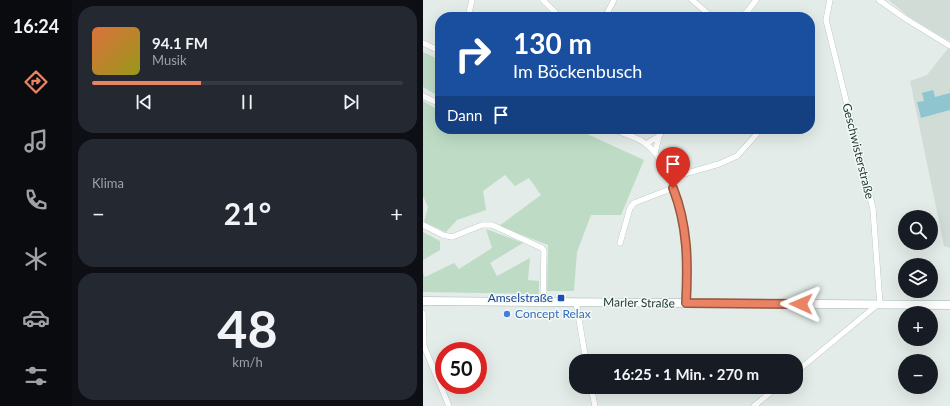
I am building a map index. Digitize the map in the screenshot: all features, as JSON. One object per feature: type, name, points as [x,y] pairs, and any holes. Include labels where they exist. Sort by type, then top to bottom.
[{"type":"main road","name":"Marler Straße","points":[[423,301],[950,305]]},
{"type":"street","points":[[469,12],[472,0]]},
{"type":"street","points":[[608,12],[614,0]]},
{"type":"street","points":[[692,0],[707,12]]},
{"type":"street","points":[[747,12],[756,0]]},
{"type":"street","name":"Geschwisterstraße","points":[[830,0],[826,20],[873,209],[878,305]]},
{"type":"street","points":[[547,1],[556,12]]},
{"type":"street","points":[[883,1],[950,46]]},
{"type":"street","points":[[423,43],[435,49]]},
{"type":"street","points":[[423,96],[435,102]]},
{"type":"street","points":[[624,134],[646,144],[655,153],[670,178],[683,217],[687,239],[686,303]]},
{"type":"street","points":[[670,178],[719,164],[737,156],[756,135]]},
{"type":"street","points":[[646,144],[659,136]]},
{"type":"street","points":[[655,153],[659,136]]},
{"type":"street","points":[[620,243],[630,208],[634,203],[673,188]]},
{"type":"street","points":[[423,225],[443,236],[452,237],[482,226],[492,226],[542,248],[544,260],[543,301]]},
{"type":"street","points":[[576,302],[585,354]]},
{"type":"street","points":[[803,366],[878,305]]},
{"type":"street","points":[[423,313],[424,346],[449,406]]},
{"type":"street","points":[[592,394],[595,406]]},
{"type":"street","points":[[755,406],[769,394]]},
{"type":"shaded area","points":[[889,0],[950,0],[950,42],[908,16]]},
{"type":"shaded area","points":[[950,46],[950,248],[944,246],[938,210],[937,210],[910,81],[927,75]]},
{"type":"green space","points":[[423,52],[435,58],[435,94],[423,87]]},
{"type":"green space","points":[[423,101],[435,108],[435,134],[587,134],[644,160],[621,215],[591,215],[577,252],[574,291],[547,291],[548,245],[499,226],[541,195],[529,178],[515,186],[505,175],[483,191],[486,210],[457,220],[446,232],[424,222],[428,207],[423,196]]},
{"type":"green space","points":[[486,229],[523,243],[490,263],[497,276],[530,258],[528,280],[539,281],[539,294],[423,292],[423,273],[425,277],[454,263],[459,269],[492,248]]},
{"type":"green space","points":[[423,232],[440,241],[440,250],[423,260]]},
{"type":"water","points":[[933,90],[935,97],[950,93],[950,110],[921,118],[917,102],[924,101],[922,93]]},
{"type":"place","name":"Amselstraße","points":[[561,298]]},
{"type":"place","name":"Concept Relax","points":[[507,314]]},
{"type":"route","points":[[673,188],[683,217],[687,239],[688,274],[686,303],[801,304]]}]
